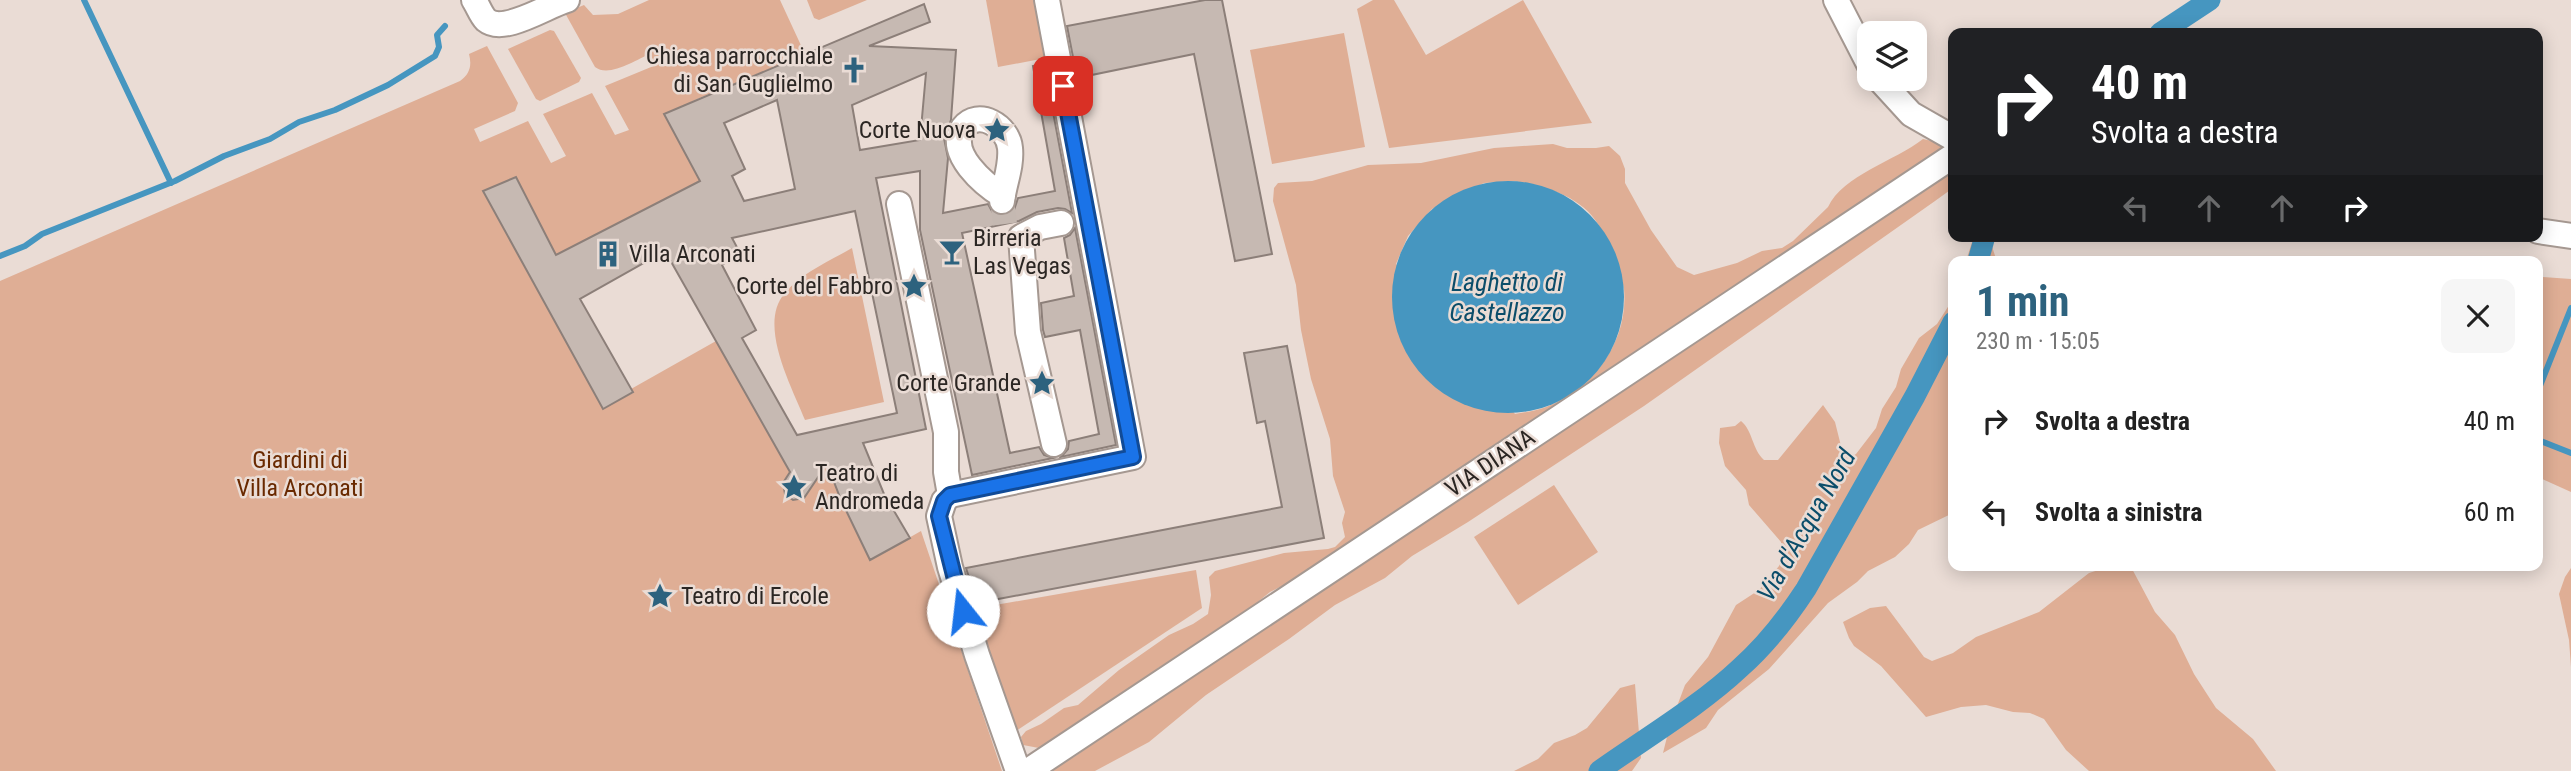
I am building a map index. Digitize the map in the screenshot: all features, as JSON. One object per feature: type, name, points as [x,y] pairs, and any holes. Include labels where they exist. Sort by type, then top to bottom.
[{"type":"street","points":[[474,0],[485,18],[500,24],[515,22],[567,0]]},
{"type":"street","points":[[1018,771],[976,656],[950,567],[939,516],[944,501],[950,495],[1058,460],[1133,457],[1078,219],[1063,86],[1047,0]]},
{"type":"street","points":[[1836,0],[1857,41]]},
{"type":"street","points":[[1890,91],[1911,114],[1948,135]]},
{"type":"street","name":"VIA DIANA","points":[[1028,771],[1948,159]]},
{"type":"street","points":[[899,204],[946,432],[946,472],[950,495]]},
{"type":"street","points":[[1058,460],[1028,332],[1008,214],[1040,227],[1078,219]]},
{"type":"street","points":[[2543,232],[2571,236]]},
{"type":"green space","name":"Giardini di Villa Arconati","points":[[649,0],[780,0],[805,54],[697,99],[665,116],[700,181],[556,255],[516,177],[483,191],[603,408],[633,393],[631,389],[716,341],[784,461],[822,451],[841,500],[870,560],[921,531],[1002,771],[0,771],[0,281],[460,81],[469,69],[469,54],[487,46],[518,103],[515,111],[474,129],[480,142],[528,121],[551,163],[566,156],[543,114],[592,93],[615,135],[629,130],[605,86],[656,65],[650,54],[615,69],[601,70],[595,67],[565,13],[584,5],[593,15],[618,14]]},
{"type":"green space","points":[[807,0],[867,0],[819,20],[814,18]]},
{"type":"green space","points":[[986,0],[1035,0],[1046,58],[998,67]]},
{"type":"green space","points":[[1373,0],[1394,0],[1426,55],[1523,0],[1592,123],[1389,148],[1357,9]]},
{"type":"green space","points":[[550,30],[554,31],[581,78],[579,82],[540,101],[536,99],[508,49]]},
{"type":"green space","points":[[1344,33],[1365,147],[1272,164],[1250,50]]},
{"type":"green space","points":[[1923,139],[1945,144],[1948,151],[1948,154],[1302,576],[1270,592],[1212,639],[1158,668],[1152,675],[1086,716],[1051,745],[1039,748],[1023,745],[1021,737],[1026,731],[1064,708],[1078,705],[1119,670],[1169,635],[1208,614],[1211,595],[1209,577],[1215,571],[1284,553],[1328,549],[1335,547],[1345,537],[1342,523],[1345,512],[1333,476],[1330,439],[1311,379],[1301,330],[1296,285],[1273,201],[1274,188],[1278,183],[1312,181],[1368,165],[1421,163],[1494,148],[1553,144],[1567,148],[1609,146],[1620,156],[1625,169],[1625,183],[1651,230],[1677,267],[1694,275],[1737,263],[1762,251],[1782,248],[1828,207],[1845,186]],"holes":[[[1514,181],[1549,189],[1582,206],[1600,228],[1622,281],[1624,308],[1621,327],[1614,344],[1593,375],[1563,399],[1542,408],[1515,414],[1396,264],[1408,236],[1432,209],[1484,183]]]},
{"type":"green space","points":[[1948,169],[1948,192],[1935,201],[1644,406],[1412,556],[1385,578],[1335,605],[1206,695],[1149,742],[1095,771],[1048,771],[1074,757],[1216,656],[1254,636],[1278,617]]},
{"type":"green space","points":[[1972,242],[1991,242],[1995,256],[1968,256]]},
{"type":"green space","points":[[852,248],[884,402],[805,420],[780,356],[774,321],[777,306],[799,279]]},
{"type":"green space","points":[[2543,277],[2571,279],[2571,492],[2543,479]]},
{"type":"green space","points":[[1948,307],[1948,515],[1918,530],[1909,544],[1895,557],[1868,571],[1828,603],[1769,669],[1718,710],[1706,728],[1663,753],[1685,685],[1708,657],[1736,605],[1759,590],[1779,566],[1782,558],[1781,542],[1749,505],[1746,490],[1725,466],[1719,443],[1720,428],[1735,426],[1741,421],[1764,460],[1778,460],[1823,405],[1835,422],[1843,454],[1849,458],[1856,454],[1876,428],[1882,409],[1896,387],[1901,369],[1919,338],[1937,324]]},
{"type":"green space","points":[[1554,485],[1598,552],[1518,605],[1474,537]]},
{"type":"green space","points":[[2571,568],[2571,667],[2569,640],[2559,594]]},
{"type":"green space","points":[[1196,570],[1202,608],[1016,731],[988,654],[978,608]]},
{"type":"green space","points":[[2133,571],[2155,612],[2175,635],[2194,674],[2216,708],[2253,739],[2276,771],[2089,771],[2066,750],[2044,719],[2030,713],[1986,705],[1961,707],[1926,717],[1881,666],[1854,646],[1843,622],[1870,608],[1886,606],[1924,657],[1932,661],[1953,653],[1976,637],[2039,612],[2089,573]]},
{"type":"green space","points":[[1635,684],[1641,758],[1632,771],[1514,771],[1538,759],[1554,743],[1587,728],[1620,688]]},
{"type":"water","name":"Laghetto di Castellazzo","points":[[1497,181],[1519,181],[1542,186],[1573,200],[1598,223],[1619,263],[1624,297],[1622,320],[1610,352],[1598,371],[1582,387],[1542,408],[1519,413],[1497,413],[1474,408],[1443,394],[1418,371],[1397,331],[1392,308],[1392,286],[1397,263],[1411,232],[1434,207],[1474,186]]},
{"type":"building","points":[[1205,0],[1222,0],[1272,254],[1235,261],[1194,54],[1077,78],[1067,26]]},
{"type":"building","points":[[924,4],[930,22],[869,46],[956,50],[951,120],[944,138],[948,158],[943,213],[988,204],[993,213],[1007,215],[1014,210],[1018,198],[1055,191],[1033,66],[1044,64],[1072,213],[1058,208],[1037,212],[1019,221],[962,233],[1010,453],[1039,447],[1044,455],[1053,458],[972,475],[920,230],[920,171],[876,178],[926,429],[863,443],[884,494],[910,538],[870,560],[827,464],[804,498],[793,500],[785,494],[783,483],[790,472],[665,251],[580,299],[633,392],[603,409],[483,191],[516,177],[556,255],[700,181],[664,114]],"holes":[[[926,73],[920,140],[860,150],[852,105]],[[777,100],[795,189],[744,201],[732,176],[745,169],[724,123]],[[855,211],[897,413],[797,435],[742,338],[756,330],[722,265],[740,253],[732,238]]]},
{"type":"building","points":[[1075,228],[1116,445],[1061,457],[1068,449],[1069,441],[1099,434],[1080,330],[1045,337],[1043,330],[1041,303],[1074,296],[1064,238]]},
{"type":"building","points":[[1287,346],[1324,538],[977,603],[966,568],[1282,507],[1265,421],[1257,423],[1244,353]]},
{"type":"waterway","points":[[84,0],[171,183]]},
{"type":"waterway","name":"Via d'Acqua Nord","points":[[2168,28],[2210,0]]},
{"type":"waterway","points":[[0,256],[25,246],[42,234],[175,181],[224,156],[270,139],[299,122],[335,110],[388,85],[435,56],[439,47],[437,35],[445,26]]},
{"type":"waterway","name":"Via d'Acqua Nord","points":[[1979,256],[1983,242]]},
{"type":"waterway","points":[[2543,378],[2571,308]]},
{"type":"waterway","name":"Via d'Acqua Nord","points":[[1599,771],[1725,682],[1759,650],[1784,621],[1806,589],[1915,396],[1948,332]]},
{"type":"waterway","points":[[2543,442],[2571,453]]},
{"type":"tunnel","points":[[1002,201],[1005,224]]},
{"type":"place","name":"Chiesa parrocchiale di San Guglielmo","points":[[854,70]]},
{"type":"place","name":"Corte Nuova","points":[[997,130]]},
{"type":"place","name":"Birreria Las Vegas","points":[[952,252]]},
{"type":"place","name":"Villa Arconati","points":[[608,254]]},
{"type":"place","name":"Corte del Fabbro","points":[[914,286]]},
{"type":"place","name":"Corte Grande","points":[[1042,383]]},
{"type":"place","name":"Teatro di Andromeda","points":[[794,487]]},
{"type":"place","name":"Teatro di Ercole","points":[[660,596]]},
{"type":"route","points":[[963,611],[939,516],[944,501],[950,495],[1133,457],[1063,86]]}]
